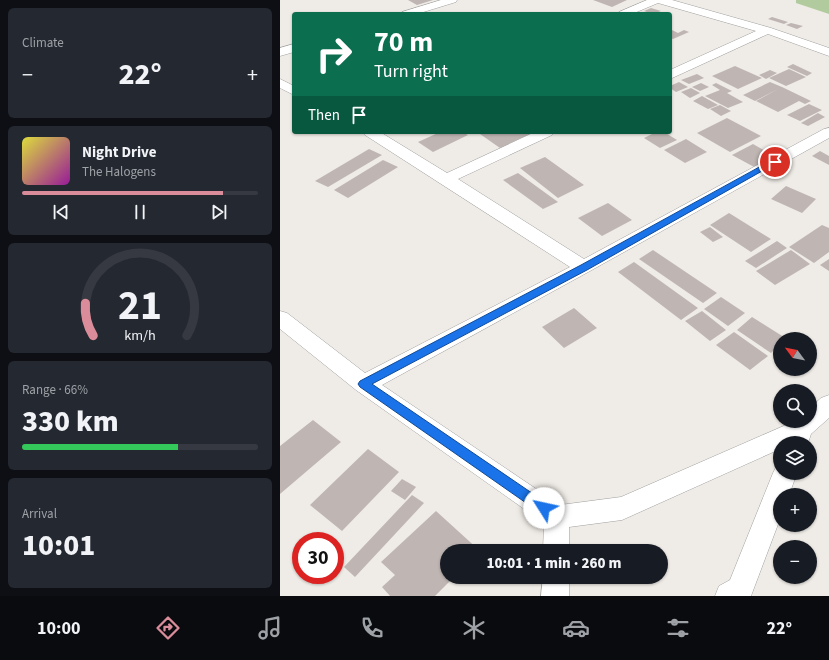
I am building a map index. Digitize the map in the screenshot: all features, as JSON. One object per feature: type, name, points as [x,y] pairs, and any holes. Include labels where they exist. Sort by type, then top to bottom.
[{"type":"street","points":[[413,12],[452,0]]},
{"type":"street","points":[[628,12],[656,0]]},
{"type":"street","points":[[660,0],[767,30],[829,52]]},
{"type":"street","points":[[672,74],[767,30]]},
{"type":"street","points":[[280,52],[292,49]]},
{"type":"street","points":[[280,83],[292,90]]},
{"type":"street","points":[[364,384],[584,268],[829,132]]},
{"type":"street","points":[[373,134],[584,268]]},
{"type":"street","points":[[446,179],[543,134]]},
{"type":"street","points":[[280,318],[364,384],[556,517],[622,508],[773,447]]},
{"type":"street","points":[[800,436],[829,404]]},
{"type":"street","points":[[738,594],[782,480]]},
{"type":"street","points":[[556,517],[556,544]]},
{"type":"street","points":[[555,596],[556,584]]},
{"type":"green space","points":[[796,0],[829,0],[829,14],[796,3]]},
{"type":"building","points":[[408,0],[433,0],[417,5]]},
{"type":"building","points":[[593,0],[627,0],[612,7]]},
{"type":"building","points":[[651,8],[661,11],[647,12],[644,11]]},
{"type":"building","points":[[772,17],[788,22],[784,24],[768,19]]},
{"type":"building","points":[[791,23],[803,26],[797,29],[786,25]]},
{"type":"building","points":[[672,30],[678,33],[684,30],[689,32],[673,39]]},
{"type":"building","points":[[793,64],[812,73],[807,76],[787,67]]},
{"type":"building","points":[[735,66],[762,78],[738,89],[712,76]]},
{"type":"building","points":[[789,69],[806,77],[786,86],[769,78]]},
{"type":"building","points":[[770,70],[777,73],[766,79],[759,75]]},
{"type":"building","points":[[697,74],[704,78],[689,84],[681,80]]},
{"type":"building","points":[[679,82],[688,87],[676,92],[672,89],[672,85]]},
{"type":"building","points":[[770,82],[811,101],[805,104],[799,101],[778,112],[756,101],[778,89],[755,101],[743,95]]},
{"type":"building","points":[[701,83],[709,87],[700,91],[692,87]]},
{"type":"building","points":[[716,83],[732,91],[727,93],[743,102],[728,108],[705,96],[720,90],[712,85]]},
{"type":"building","points":[[691,88],[700,93],[690,98],[681,92]]},
{"type":"building","points":[[702,96],[718,105],[708,109],[693,101]]},
{"type":"building","points":[[809,104],[822,110],[800,121],[787,115]]},
{"type":"building","points":[[720,105],[731,111],[721,116],[710,109]]},
{"type":"building","points":[[818,113],[825,117],[808,126],[801,123]]},
{"type":"building","points":[[727,118],[761,136],[730,152],[697,133]]},
{"type":"building","points":[[436,134],[468,135],[433,152],[418,142]]},
{"type":"building","points":[[480,134],[531,134],[500,148]]},
{"type":"building","points":[[652,134],[667,134],[677,140],[660,148],[644,138]]},
{"type":"building","points":[[686,139],[707,152],[685,163],[664,150]]},
{"type":"building","points":[[753,144],[776,157],[756,168],[732,155]]},
{"type":"building","points":[[369,149],[382,155],[328,187],[315,181]]},
{"type":"building","points":[[820,151],[829,156],[829,165],[812,156]]},
{"type":"building","points":[[545,157],[584,185],[558,198],[520,168]]},
{"type":"building","points":[[383,160],[398,167],[348,198],[334,190]]},
{"type":"building","points":[[518,173],[558,202],[543,209],[503,180]]},
{"type":"building","points":[[786,186],[816,199],[802,213],[771,199]]},
{"type":"building","points":[[608,203],[632,220],[602,236],[578,218]]},
{"type":"building","points":[[729,213],[771,239],[751,252],[710,225]]},
{"type":"building","points":[[822,225],[829,228],[829,252],[814,263],[789,247]]},
{"type":"building","points":[[710,227],[723,237],[713,242],[700,232]]},
{"type":"building","points":[[777,241],[787,248],[756,268],[745,261]]},
{"type":"building","points":[[653,250],[717,293],[703,303],[639,259]]},
{"type":"building","points":[[791,250],[810,264],[775,285],[756,271]]},
{"type":"building","points":[[829,259],[829,271],[820,265]]},
{"type":"building","points":[[634,262],[698,308],[681,320],[618,272]]},
{"type":"building","points":[[721,297],[745,313],[728,326],[704,309]]},
{"type":"building","points":[[574,308],[597,328],[564,348],[542,327]]},
{"type":"building","points":[[702,311],[726,330],[710,341],[685,321]]},
{"type":"building","points":[[752,317],[776,332],[773,332],[773,351],[771,353],[737,330]]},
{"type":"building","points":[[734,332],[768,356],[750,370],[716,345]]},
{"type":"building","points":[[313,420],[341,442],[280,494],[280,446]]},
{"type":"building","points":[[368,449],[399,472],[342,531],[310,505]]},
{"type":"building","points":[[402,479],[416,487],[405,500],[391,491]]},
{"type":"building","points":[[412,495],[424,503],[355,577],[344,567]]},
{"type":"building","points":[[436,511],[472,544],[440,544],[440,584],[447,584],[435,596],[390,596],[382,587],[395,575],[381,562]]},
{"type":"route","points":[[544,508],[364,384],[584,268],[775,162]]}]
